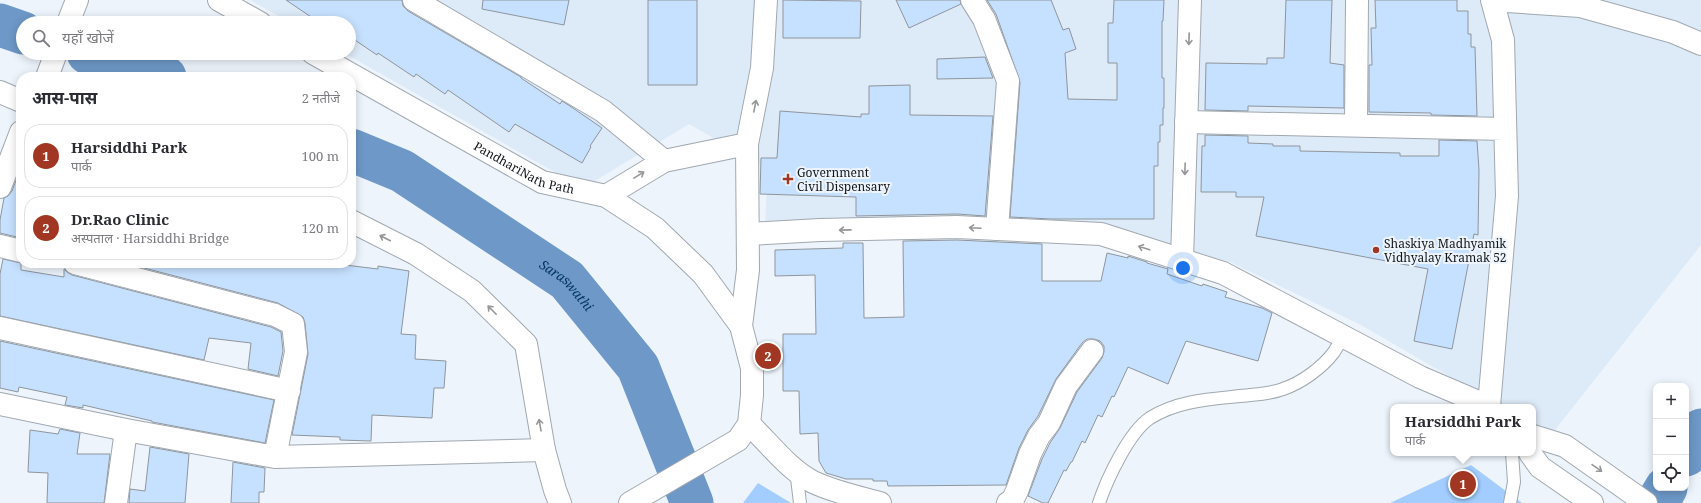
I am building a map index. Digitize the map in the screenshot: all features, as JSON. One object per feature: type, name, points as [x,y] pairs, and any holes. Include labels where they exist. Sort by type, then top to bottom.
[{"type":"street","points":[[71,16],[77,0]]},
{"type":"street","points":[[219,0],[248,16]]},
{"type":"street","points":[[414,0],[603,111],[664,161]]},
{"type":"street","points":[[741,326],[748,270],[747,144],[762,68],[766,0]]},
{"type":"street","points":[[972,0],[984,19],[1008,82],[997,229]]},
{"type":"street","points":[[1182,260],[1190,0]]},
{"type":"street","points":[[1356,125],[1357,0]]},
{"type":"street","points":[[1489,404],[1507,196],[1503,40],[1492,0],[1580,3],[1673,32],[1701,44]]},
{"type":"street","points":[[49,72],[53,60]]},
{"type":"street","name":"PandhariNath Path","points":[[325,60],[347,72]]},
{"type":"street","name":"PandhariNath Path","points":[[356,77],[542,182],[606,196]]},
{"type":"street","points":[[0,92],[16,99]]},
{"type":"street","points":[[1186,122],[1506,128]]},
{"type":"street","points":[[630,503],[743,432],[752,395],[752,368],[741,326],[703,274],[655,228],[606,196],[664,161],[747,144]]},
{"type":"street","points":[[0,187],[16,145]]},
{"type":"street","points":[[356,224],[416,254],[472,291],[526,344],[544,450],[555,499]]},
{"type":"street","points":[[748,234],[820,230],[957,227],[1101,234],[1223,273],[1420,377],[1482,404]]},
{"type":"street","points":[[0,246],[16,250]]},
{"type":"street","points":[[98,268],[275,315],[293,324],[296,352],[275,457]]},
{"type":"street","points":[[0,328],[289,391]]},
{"type":"street","points":[[1008,503],[1012,500],[1017,491],[1030,454],[1039,436],[1049,423],[1066,386],[1092,351]]},
{"type":"street","points":[[0,404],[126,430],[275,457],[544,450]]},
{"type":"street","points":[[116,503],[126,430]]},
{"type":"street","points":[[743,432],[812,481],[837,491],[880,503]]},
{"type":"street","points":[[1536,437],[1565,446],[1646,503]]},
{"type":"street","points":[[1535,460],[1592,503]]},
{"type":"lane","points":[[1099,503],[1114,467],[1131,438],[1149,419],[1170,407],[1196,401],[1281,390],[1297,383],[1318,367],[1334,353],[1343,336]]},
{"type":"lane","points":[[1510,503],[1514,482],[1512,456]]},
{"type":"lane","points":[[796,470],[800,503]]},
{"type":"shaded area","points":[[250,0],[1701,0],[1701,245],[1551,435],[1536,427],[1536,404],[1497,404],[1361,325],[1230,262],[1100,224],[765,225],[768,169],[689,124],[583,188],[356,60],[356,16],[279,16]]},
{"type":"shaded area","points":[[1471,465],[1522,503],[1390,503]]},
{"type":"shaded area","points":[[758,483],[791,503],[743,503]]},
{"type":"building","points":[[286,0],[402,0],[403,6],[408,11],[521,77],[560,104],[562,101],[602,128],[590,146],[591,147],[582,163],[515,124],[509,132],[448,90],[445,94],[416,74],[414,77],[378,53],[377,55],[356,41],[356,16],[310,16]]},
{"type":"building","points":[[483,0],[569,0],[564,25],[482,9]]},
{"type":"building","points":[[648,0],[697,0],[697,85],[648,85]]},
{"type":"building","points":[[783,0],[861,1],[860,38],[783,38]]},
{"type":"building","points":[[896,0],[960,0],[961,4],[909,28]]},
{"type":"building","points":[[987,0],[1051,0],[1063,30],[1069,28],[1076,49],[1065,53],[1068,99],[1117,100],[1117,63],[1108,63],[1108,23],[1113,23],[1114,0],[1164,0],[1162,21],[1162,78],[1164,78],[1164,108],[1163,125],[1160,125],[1160,142],[1158,142],[1158,166],[1154,166],[1154,219],[1051,219],[1010,217],[1020,82],[996,14]]},
{"type":"building","points":[[1286,0],[1332,0],[1330,63],[1344,65],[1344,108],[1248,106],[1248,111],[1205,110],[1206,63],[1267,64],[1267,58],[1284,58]]},
{"type":"building","points":[[1375,0],[1457,0],[1457,11],[1468,11],[1468,34],[1471,34],[1471,47],[1475,47],[1477,116],[1431,115],[1431,113],[1369,112],[1369,65],[1372,65],[1371,28],[1376,28]]},
{"type":"building","points":[[985,57],[993,78],[937,79],[937,59]]},
{"type":"building","points":[[910,85],[910,115],[993,116],[985,216],[957,214],[856,216],[856,197],[760,194],[761,158],[777,158],[780,111],[861,117],[861,114],[869,114],[869,86]]},
{"type":"building","points":[[1205,135],[1248,136],[1248,143],[1273,144],[1273,146],[1300,146],[1300,151],[1400,153],[1400,156],[1439,156],[1439,140],[1477,141],[1479,170],[1478,235],[1474,234],[1452,349],[1414,341],[1428,269],[1256,236],[1264,197],[1236,197],[1236,192],[1201,192],[1202,146],[1205,146]]},
{"type":"building","points":[[16,180],[16,237],[0,233],[0,220],[4,198],[12,191]]},
{"type":"building","points":[[957,240],[1042,244],[1042,281],[1101,281],[1107,253],[1128,258],[1128,256],[1147,262],[1168,269],[1167,274],[1202,286],[1203,284],[1227,292],[1225,297],[1262,308],[1272,313],[1258,361],[1186,341],[1168,384],[1128,367],[1114,397],[1112,396],[1102,417],[1098,415],[1085,443],[1082,441],[1072,462],[1066,471],[1064,470],[1048,503],[1043,503],[1028,496],[1042,459],[1060,428],[1077,392],[1102,358],[1104,346],[1100,341],[1094,339],[1087,339],[1082,343],[1056,379],[1038,416],[1028,430],[1019,448],[1006,485],[888,486],[887,481],[873,481],[873,479],[846,479],[826,473],[819,461],[818,433],[800,434],[799,391],[783,391],[783,334],[816,334],[815,275],[775,276],[775,250],[843,248],[843,243],[863,243],[864,318],[904,317],[903,241]]},
{"type":"building","points":[[3,259],[16,262],[16,268],[21,268],[21,270],[64,277],[64,269],[72,275],[271,327],[281,332],[283,351],[278,376],[248,369],[251,343],[209,338],[204,360],[0,316],[0,274]]},
{"type":"building","points":[[356,266],[378,269],[378,266],[409,271],[401,334],[416,335],[415,359],[446,361],[444,388],[434,388],[432,418],[372,415],[371,441],[340,440],[340,437],[292,435],[308,354],[305,323],[303,317],[278,303],[144,268],[356,268]]},
{"type":"building","points":[[0,341],[274,400],[265,443],[152,422],[83,405],[83,408],[65,405],[67,397],[19,387],[18,392],[0,388]]},
{"type":"building","points":[[60,429],[80,433],[77,454],[110,454],[104,503],[47,503],[48,473],[28,472],[30,430],[58,434]]},
{"type":"building","points":[[150,447],[189,454],[185,503],[129,503],[130,489],[145,491]]},
{"type":"building","points":[[233,462],[265,468],[264,492],[259,492],[259,503],[231,503]]},
{"type":"waterway","name":"Saraswathi","points":[[0,25],[16,31]]},
{"type":"waterway","name":"Saraswathi","points":[[110,60],[149,72]]},
{"type":"waterway","name":"Saraswathi","points":[[356,152],[402,171],[567,280],[638,367],[692,503]]},
{"type":"waterway","name":"Saraswathi","points":[[1689,450],[1701,430]]},
{"type":"waterway","name":"Saraswathi","points":[[1657,503],[1664,491]]},
{"type":"place","name":"Government Civil Dispensary","points":[[788,179]]},
{"type":"place","name":"Shaskiya Madhyamik Vidhyalay Kramak 52","points":[[1376,250]]},
{"type":"place","name":"Dr.Rao Clinic","points":[[768,356]]},
{"type":"place","name":"Harsiddhi Park","points":[[1463,484]]}]
